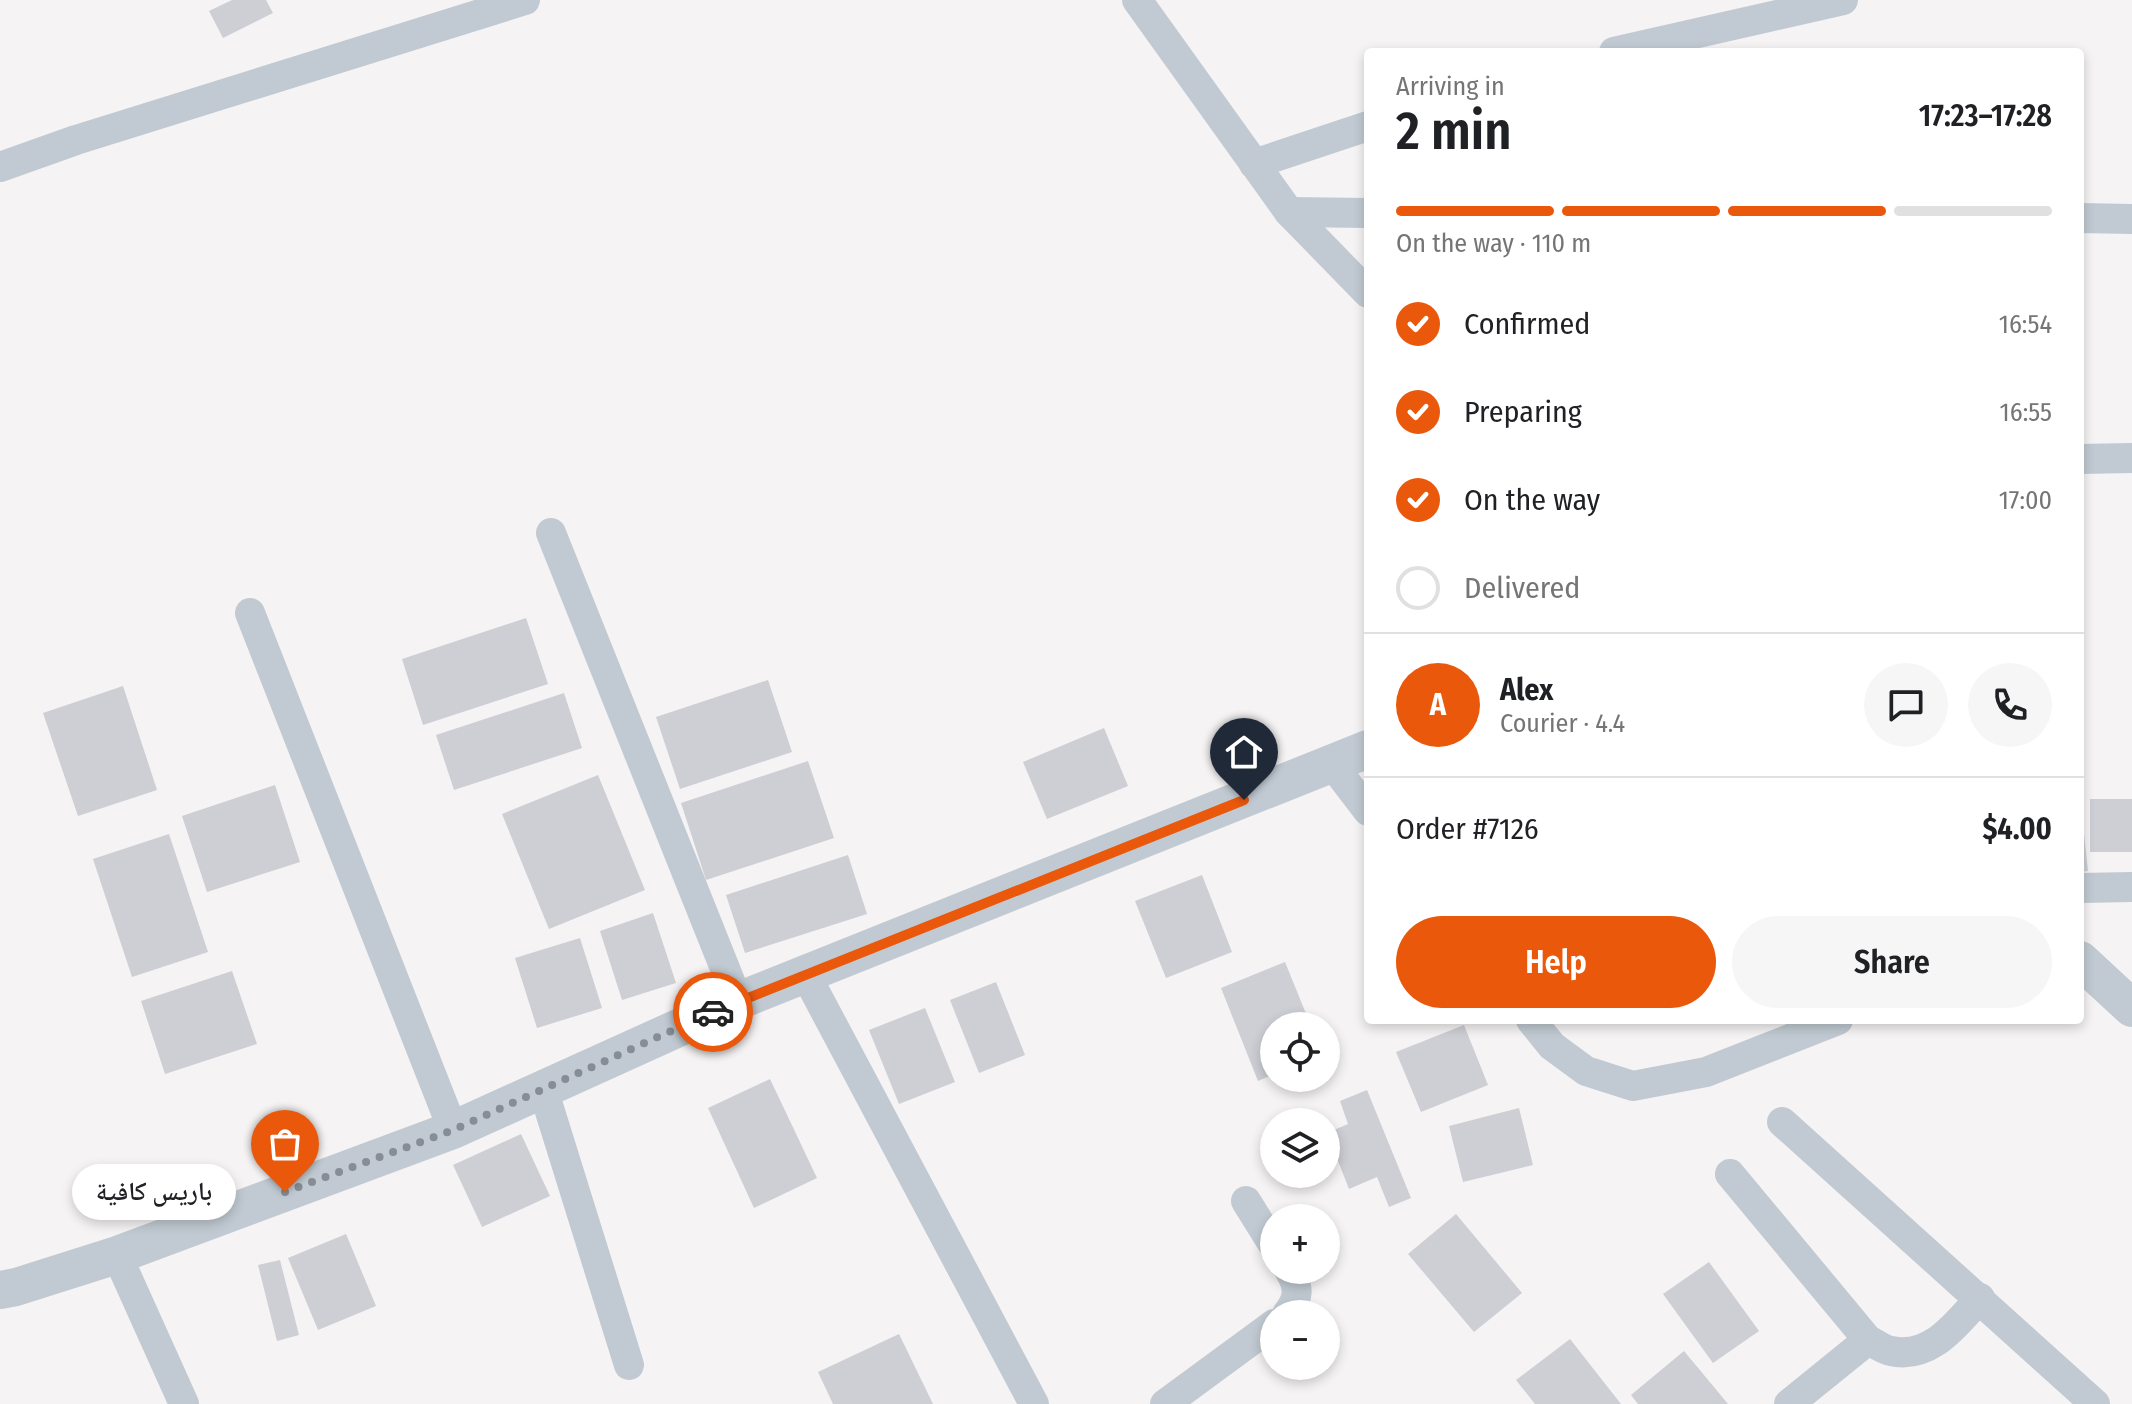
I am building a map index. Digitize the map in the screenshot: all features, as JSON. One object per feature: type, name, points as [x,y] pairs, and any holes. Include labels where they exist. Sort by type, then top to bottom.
[{"type":"street","points":[[0,167],[76,140],[525,0]]},
{"type":"street","points":[[1137,0],[1289,212],[1364,289]]},
{"type":"street","points":[[1632,48],[1843,0]]},
{"type":"street","points":[[1254,164],[1364,127]]},
{"type":"street","points":[[1289,212],[1364,213]]},
{"type":"street","points":[[2084,218],[2132,219]]},
{"type":"street","points":[[2084,459],[2132,458]]},
{"type":"street","points":[[551,533],[738,1001]]},
{"type":"street","points":[[250,613],[453,1130]]},
{"type":"street","points":[[0,1290],[117,1255],[453,1130],[738,1001],[1364,751]]},
{"type":"street","points":[[1332,764],[1364,806]]},
{"type":"street","points":[[2084,888],[2132,887]]},
{"type":"street","points":[[2084,964],[2132,1008]]},
{"type":"street","points":[[806,975],[1034,1404]]},
{"type":"street","points":[[1534,1024],[1552,1046],[1586,1071],[1633,1086],[1706,1072],[1828,1024]]},
{"type":"street","points":[[543,1089],[629,1365]]},
{"type":"street","points":[[1782,1122],[2095,1404]]},
{"type":"street","points":[[1730,1174],[1868,1340],[1892,1351],[1917,1350],[1939,1342],[1980,1298]]},
{"type":"street","points":[[1246,1201],[1260,1224]]},
{"type":"street","points":[[117,1255],[184,1404]]},
{"type":"street","points":[[1165,1404],[1260,1334]]},
{"type":"street","points":[[1789,1404],[1868,1340]]},
{"type":"building","points":[[232,0],[266,0],[273,13],[223,38],[209,11]]},
{"type":"building","points":[[526,618],[548,684],[423,725],[402,659]]},
{"type":"building","points":[[768,680],[792,752],[680,789],[656,717]]},
{"type":"building","points":[[123,686],[157,790],[78,816],[43,713]]},
{"type":"building","points":[[564,693],[582,748],[454,790],[436,735]]},
{"type":"building","points":[[1104,728],[1128,786],[1047,819],[1023,762]]},
{"type":"building","points":[[808,761],[834,838],[706,880],[681,803]]},
{"type":"building","points":[[598,775],[645,890],[549,929],[502,814]]},
{"type":"building","points":[[275,785],[300,862],[207,892],[182,816]]},
{"type":"building","points":[[2090,799],[2132,799],[2132,852],[2090,852]]},
{"type":"building","points":[[169,834],[208,952],[132,977],[93,859]]},
{"type":"building","points":[[2084,834],[2088,871],[2084,872]]},
{"type":"building","points":[[848,855],[867,914],[745,953],[726,895]]},
{"type":"building","points":[[1202,875],[1232,952],[1166,978],[1135,901]]},
{"type":"building","points":[[653,913],[676,983],[622,1000],[600,931]]},
{"type":"building","points":[[580,938],[602,1008],[537,1028],[515,958]]},
{"type":"building","points":[[1285,962],[1305,1012],[1260,1012],[1258,1081],[1221,988]]},
{"type":"building","points":[[232,971],[257,1044],[165,1074],[141,1001]]},
{"type":"building","points":[[996,982],[1025,1055],[979,1073],[950,1000]]},
{"type":"building","points":[[925,1008],[955,1082],[899,1104],[869,1030]]},
{"type":"building","points":[[1464,1025],[1488,1085],[1421,1112],[1396,1052]]},
{"type":"building","points":[[770,1079],[817,1178],[754,1208],[708,1108]]},
{"type":"building","points":[[1367,1090],[1411,1198],[1389,1207],[1377,1177],[1349,1189],[1340,1166],[1340,1127],[1348,1124],[1340,1101]]},
{"type":"building","points":[[1519,1108],[1533,1165],[1463,1182],[1449,1126]]},
{"type":"building","points":[[521,1134],[550,1196],[482,1227],[453,1165]]},
{"type":"building","points":[[1456,1214],[1522,1293],[1474,1332],[1408,1254]]},
{"type":"building","points":[[346,1234],[376,1306],[318,1330],[288,1258]]},
{"type":"building","points":[[280,1260],[299,1335],[277,1341],[258,1265]]},
{"type":"building","points":[[1709,1262],[1759,1331],[1713,1363],[1663,1294]]},
{"type":"building","points":[[899,1334],[933,1404],[833,1404],[818,1372]]},
{"type":"building","points":[[1570,1339],[1621,1404],[1535,1404],[1516,1380]]},
{"type":"building","points":[[1684,1351],[1728,1404],[1638,1404],[1631,1395]]},
{"type":"way so far","points":[[285,1192],[453,1130],[713,1012]]},
{"type":"place","name":"باريس كافية","points":[[285,1192]]},
{"type":"route","points":[[713,1012],[1244,800]]}]
